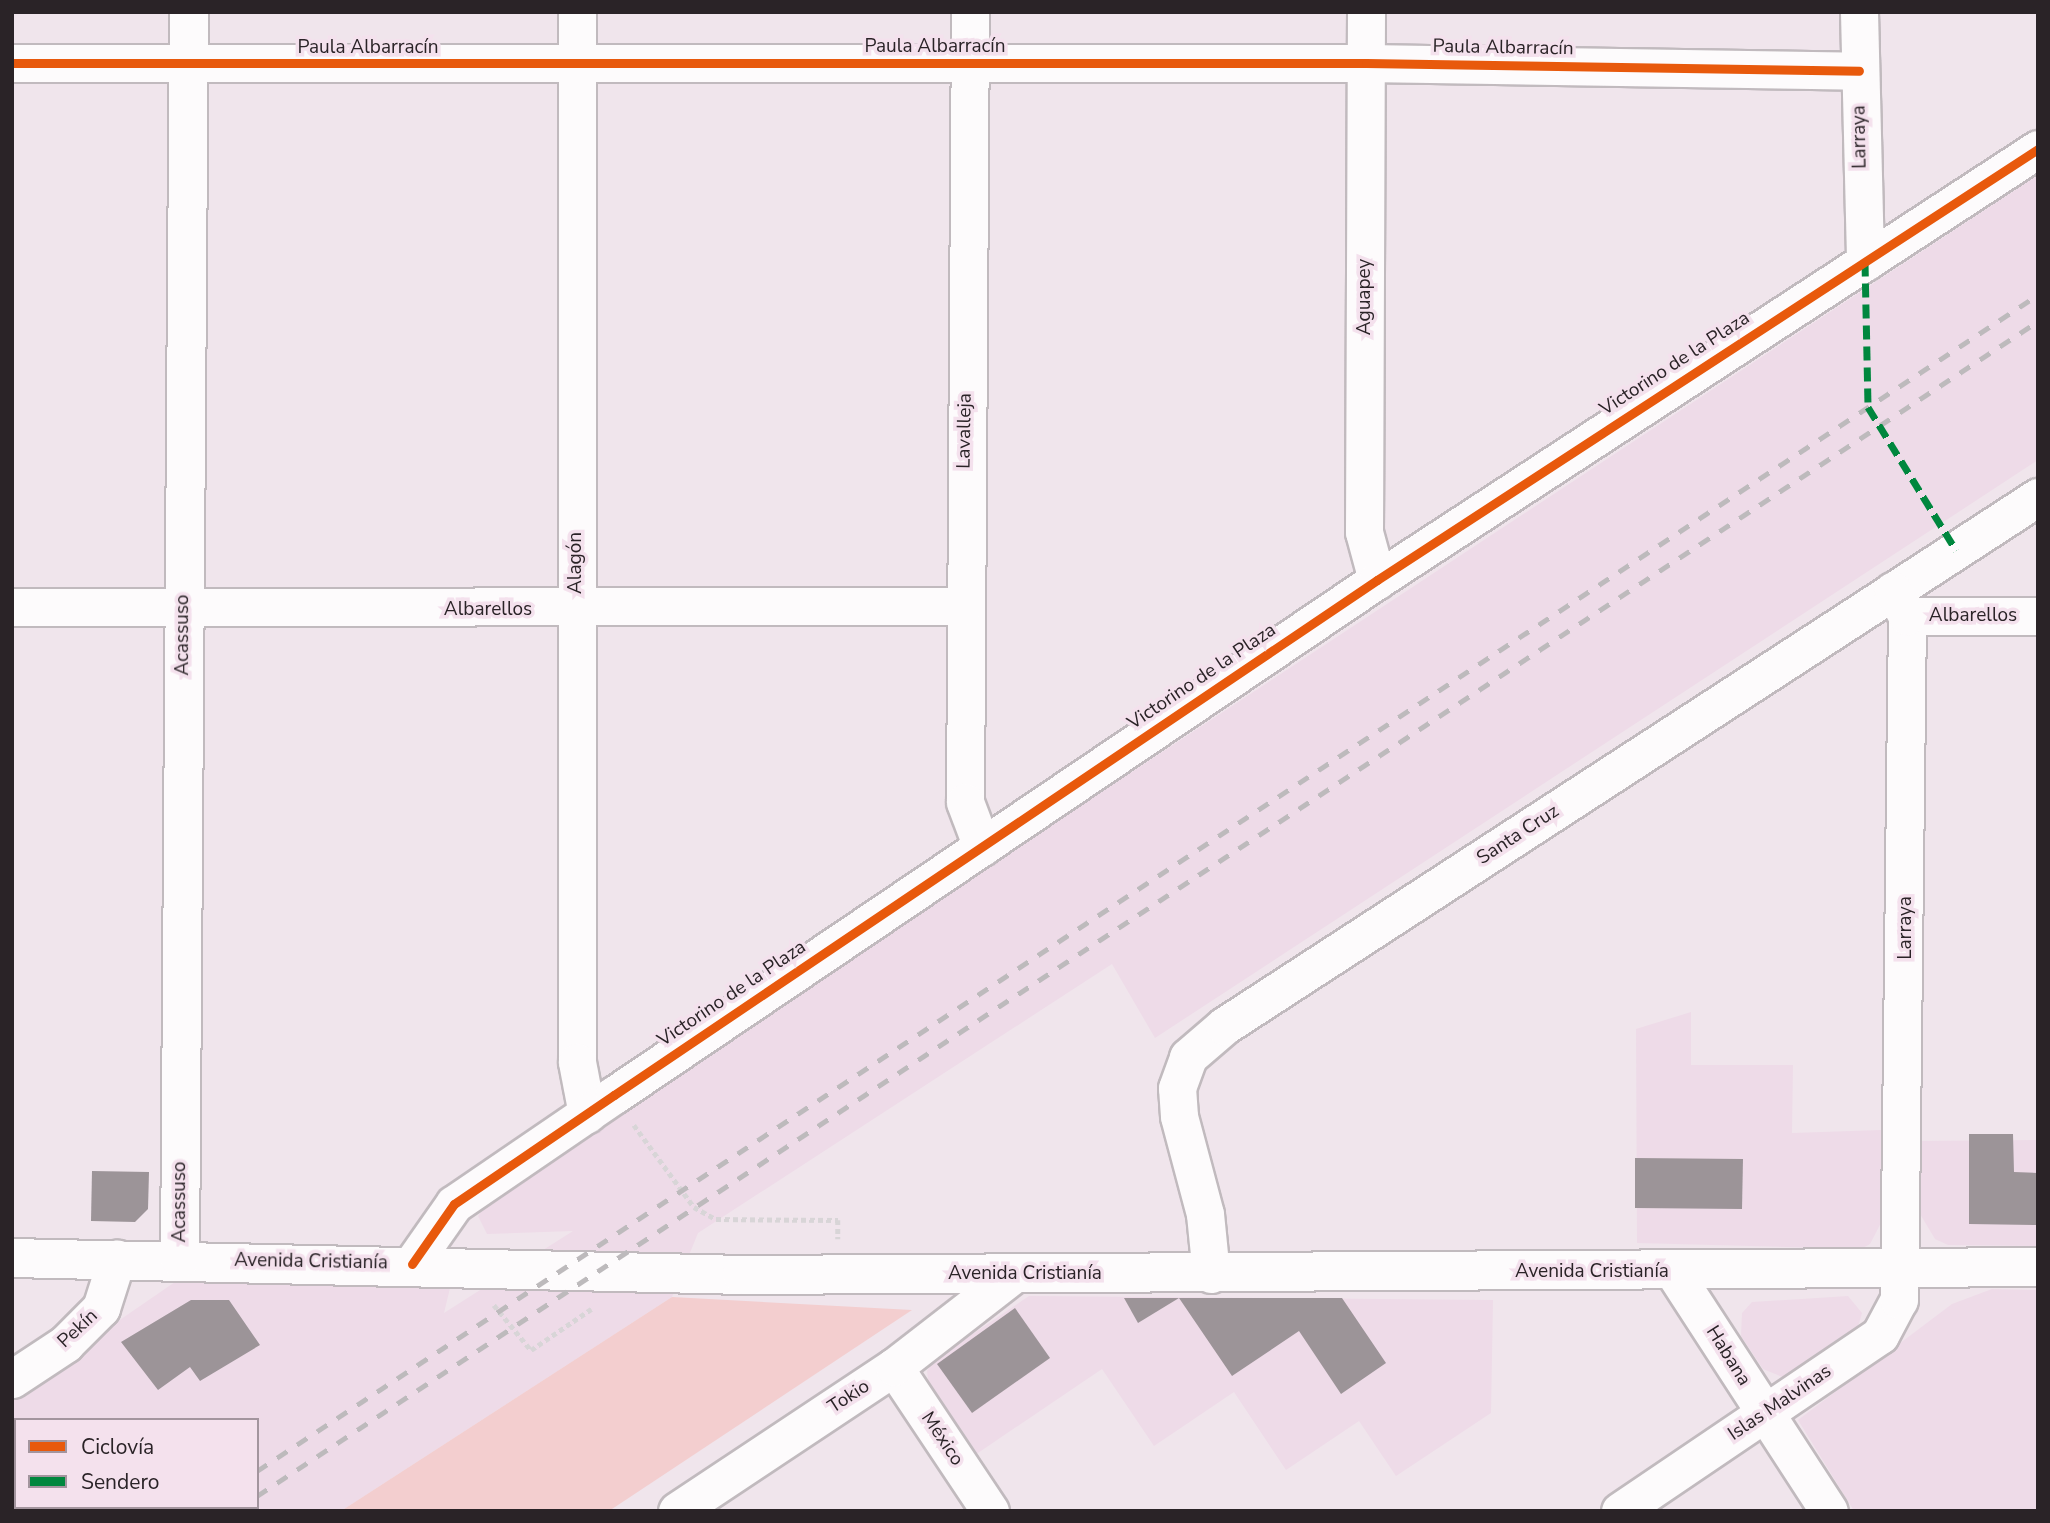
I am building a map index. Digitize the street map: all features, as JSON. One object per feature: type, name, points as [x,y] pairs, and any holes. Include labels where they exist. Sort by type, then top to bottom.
[{"type":"main road","name":"Acassuso","points":[[180,1259],[189,12]]},
{"type":"main road","name":"Avenida Cristianía","points":[[12,1258],[180,1259],[838,1275],[2038,1267]]},
{"type":"street","name":"Alagón","points":[[577,12],[577,1062],[600,1104]]},
{"type":"street","name":"Lavalleja","points":[[970,12],[963,606],[965,802],[982,846]]},
{"type":"street","name":"Aguapey","points":[[1366,12],[1364,533],[1377,580]]},
{"type":"street","name":"Larraya","points":[[1859,12],[1865,262]]},
{"type":"street","name":"Paula Albarracín","points":[[12,63],[189,66],[1366,63],[1859,71]]},
{"type":"street","name":"Victorino de la Plaza","points":[[412,1264],[454,1204],[1377,580],[2038,149]]},
{"type":"street","name":"Santa Cruz","points":[[1211,1274],[1206,1214],[1179,1116],[1177,1088],[1188,1057],[1224,1027],[1900,604],[2038,497]]},
{"type":"street","name":"Larraya","points":[[1900,604],[1904,1269]]},
{"type":"street","name":"Albarellos","points":[[1900,604],[2038,616]]},
{"type":"street","name":"Albarellos","points":[[12,607],[576,610],[963,606]]},
{"type":"street","name":"Pekín","points":[[12,1379],[65,1344],[101,1307],[117,1258]]},
{"type":"street","name":"Islas Malvinas","points":[[1620,1511],[1880,1335],[1899,1300],[1904,1269]]},
{"type":"street","name":"Habana","points":[[1673,1271],[1829,1511]]},
{"type":"street","name":"Tokio","points":[[677,1511],[894,1367],[1014,1275]]},
{"type":"street","name":"México","points":[[894,1367],[990,1511]]},
{"type":"path","points":[[600,1104],[694,1207],[716,1219],[838,1220],[838,1275]]},
{"type":"shaded area","points":[[2038,175],[2038,460],[1155,1038],[1112,964],[698,1233],[672,1297],[341,1511],[12,1511],[12,1394],[191,1271],[450,1288],[444,1313],[573,1231],[487,1234],[478,1216],[496,1191]]},
{"type":"shaded area","points":[[1691,1012],[1691,1065],[1793,1065],[1792,1133],[1881,1130],[1882,1221],[1870,1244],[1861,1249],[1637,1243],[1636,1029]]},
{"type":"shaded area","points":[[2038,1140],[2038,1246],[1948,1245],[1935,1239],[1920,1214],[1920,1141]]},
{"type":"shaded area","points":[[1992,1289],[2038,1290],[2038,1511],[1854,1511],[1798,1420],[1952,1304]]},
{"type":"shaded area","points":[[1029,1296],[1493,1300],[1491,1413],[1396,1476],[1359,1421],[1286,1470],[1234,1392],[1154,1446],[1102,1369],[972,1457],[930,1394],[927,1371],[934,1360]]},
{"type":"shaded area","points":[[1848,1296],[1862,1313],[1855,1337],[1787,1379],[1763,1369],[1741,1336],[1742,1313],[1752,1302]]},
{"type":"shaded area","points":[[672,1297],[912,1310],[609,1511],[341,1511]]},
{"type":"building","points":[[1969,1134],[2013,1134],[2014,1172],[2038,1173],[2038,1225],[1969,1224]]},
{"type":"building","points":[[1635,1158],[1743,1159],[1742,1209],[1635,1208]]},
{"type":"building","points":[[92,1171],[149,1172],[148,1209],[135,1222],[91,1221]]},
{"type":"building","points":[[1124,1298],[1179,1298],[1138,1323]]},
{"type":"building","points":[[1179,1298],[1342,1298],[1386,1363],[1341,1394],[1299,1331],[1232,1376]]},
{"type":"building","points":[[191,1300],[229,1300],[260,1345],[200,1381],[190,1367],[158,1390],[121,1342]]},
{"type":"building","points":[[1015,1308],[1050,1358],[972,1413],[937,1364]]},
{"type":"railway","points":[[259,1470],[2038,295]]},
{"type":"railway","points":[[259,1495],[2038,321]]},
{"type":"marked path","points":[[1865,262],[1868,407],[1956,550]]},
{"type":"cycle path","points":[[12,63],[1366,63],[1859,71]]},
{"type":"cycle path","points":[[412,1264],[454,1204],[1377,580],[2038,149]]}]
